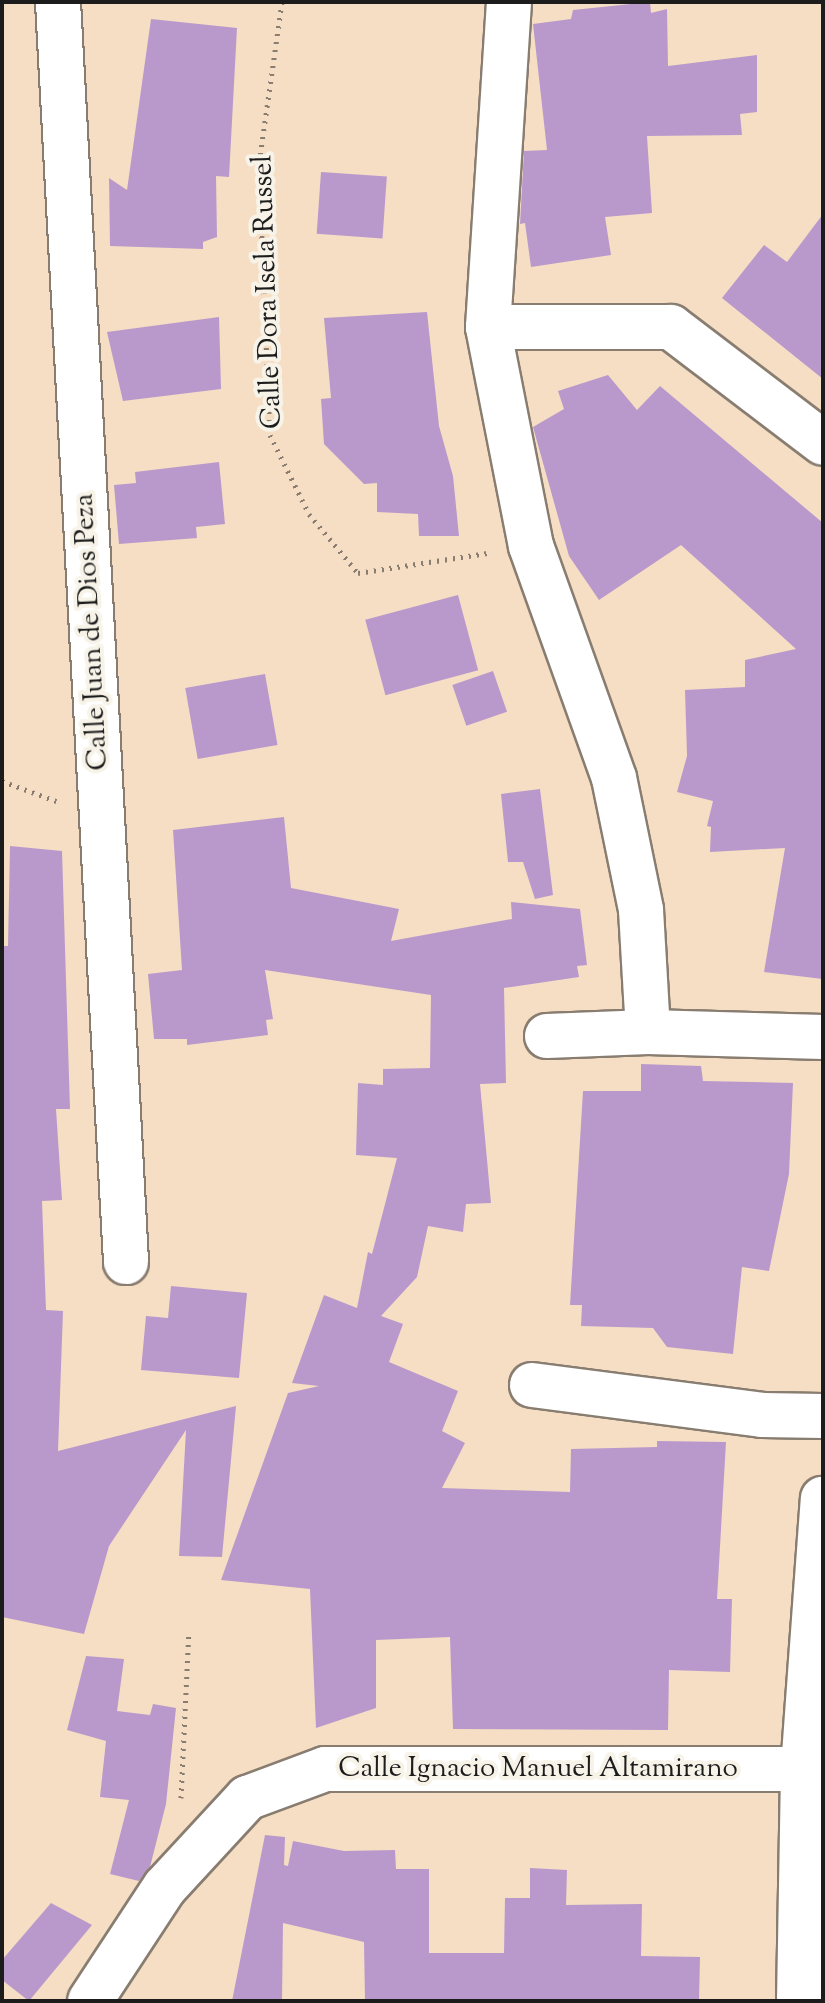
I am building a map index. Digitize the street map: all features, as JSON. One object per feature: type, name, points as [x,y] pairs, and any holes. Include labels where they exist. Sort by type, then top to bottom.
[{"type":"street","name":"Calle Juan de Dios Peza","points":[[58,2],[126,1262]]},
{"type":"street","points":[[509,2],[488,327],[531,546],[614,778],[641,910],[648,1032]]},
{"type":"street","points":[[488,327],[671,327],[823,443]]},
{"type":"street","points":[[547,1036],[648,1032],[823,1037]]},
{"type":"street","points":[[532,1385],[762,1415],[823,1416]]},
{"type":"street","points":[[799,2001],[803,1769],[823,1499]]},
{"type":"street","name":"Calle Ignacio Manuel Altamirano","points":[[90,2001],[165,1887],[247,1798],[325,1769],[803,1769]]},
{"type":"path","name":"Calle Dora Isela Russel","points":[[282,2],[259,164],[270,435],[309,514],[358,573],[531,546]]},
{"type":"path","points":[[189,1631],[180,1808],[189,1861]]},
{"type":"building","points":[[650,2],[651,13],[667,9],[668,66],[757,55],[757,112],[740,114],[742,135],[647,136],[652,213],[605,217],[611,255],[531,267],[525,223],[520,224],[524,151],[547,150],[533,24],[571,19],[573,10]]},
{"type":"building","points":[[151,19],[237,28],[229,177],[216,176],[217,237],[203,242],[203,249],[110,246],[109,178],[127,190]]},
{"type":"building","points":[[321,172],[387,177],[383,238],[317,234]]},
{"type":"building","points":[[823,214],[823,379],[722,298],[764,245],[787,262]]},
{"type":"building","points":[[427,312],[439,426],[453,476],[459,536],[419,536],[418,514],[377,512],[377,483],[364,484],[324,444],[321,399],[331,398],[324,318]]},
{"type":"building","points":[[219,317],[221,389],[123,401],[107,332]]},
{"type":"building","points":[[608,375],[637,410],[660,386],[823,523],[823,979],[764,972],[785,848],[710,852],[711,827],[707,826],[713,801],[677,792],[687,756],[685,690],[745,687],[745,660],[796,649],[681,545],[599,600],[569,556],[533,427],[564,409],[558,391]]},
{"type":"building","points":[[219,462],[225,524],[196,527],[197,538],[119,544],[114,485],[136,483],[135,472]]},
{"type":"building","points":[[458,595],[478,670],[385,695],[365,620]]},
{"type":"building","points":[[493,671],[507,712],[466,726],[452,685]]},
{"type":"building","points":[[265,674],[278,745],[198,759],[185,688]]},
{"type":"building","points":[[540,789],[553,895],[535,899],[523,862],[508,862],[501,794]]},
{"type":"building","points":[[284,817],[291,888],[399,909],[391,941],[512,919],[511,902],[580,909],[587,965],[577,966],[579,977],[504,988],[506,1083],[480,1084],[491,1203],[466,1204],[463,1232],[428,1226],[417,1277],[381,1316],[403,1324],[389,1362],[458,1391],[442,1431],[465,1443],[442,1488],[570,1492],[571,1449],[657,1447],[657,1441],[726,1442],[717,1599],[732,1599],[730,1672],[669,1670],[668,1730],[453,1729],[450,1637],[376,1640],[376,1708],[316,1728],[310,1589],[221,1580],[288,1393],[319,1386],[292,1383],[324,1295],[357,1308],[368,1252],[372,1254],[397,1158],[356,1155],[358,1083],[383,1085],[383,1069],[430,1068],[431,995],[265,970],[273,1019],[266,1020],[268,1035],[187,1045],[187,1039],[154,1039],[148,974],[182,970],[173,830]]},
{"type":"building","points":[[10,846],[62,851],[70,1109],[56,1109],[62,1200],[42,1201],[46,1310],[63,1311],[58,1451],[236,1406],[222,1557],[179,1556],[186,1430],[109,1546],[84,1634],[2,1617],[2,946],[8,946]]},
{"type":"building","points":[[641,1064],[701,1066],[703,1081],[793,1083],[789,1174],[769,1271],[742,1267],[733,1354],[667,1347],[653,1328],[581,1326],[582,1305],[570,1305],[583,1091],[641,1091]]},
{"type":"building","points":[[171,1286],[247,1293],[239,1378],[141,1370],[146,1316],[168,1318]]},
{"type":"building","points":[[86,1656],[124,1659],[117,1711],[150,1715],[153,1704],[176,1708],[166,1804],[150,1867],[139,1881],[110,1874],[129,1800],[100,1797],[106,1741],[67,1730]]},
{"type":"building","points":[[265,1835],[285,1837],[284,1865],[288,1866],[293,1841],[344,1851],[395,1850],[396,1869],[429,1869],[429,1953],[504,1953],[505,1898],[530,1898],[530,1868],[567,1870],[566,1905],[642,1904],[641,1956],[700,1957],[699,2001],[365,2001],[364,1942],[283,1923],[282,2001],[232,2001]]},
{"type":"building","points":[[51,1903],[92,1925],[29,2001],[2,1980],[2,1960]]}]
